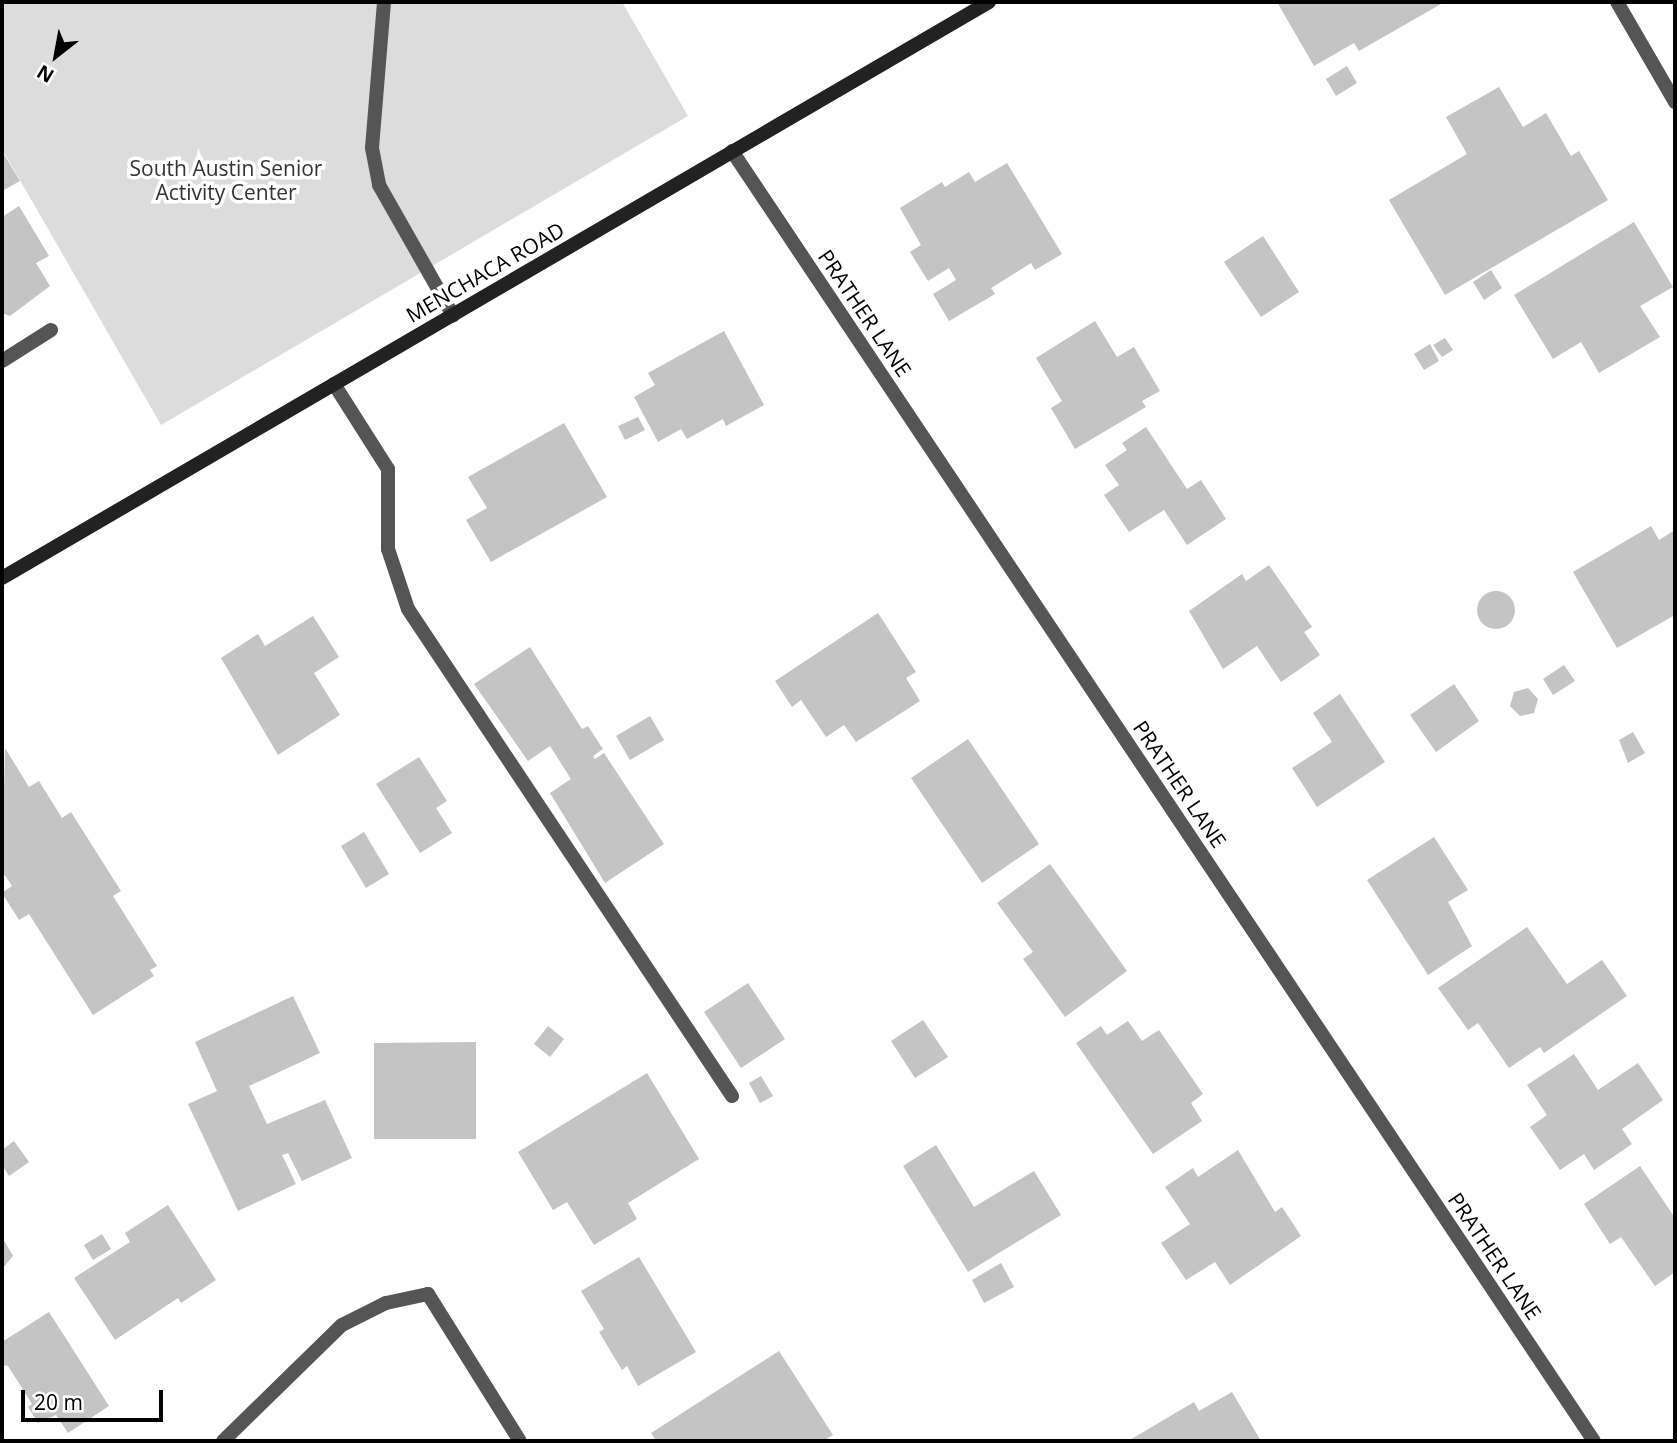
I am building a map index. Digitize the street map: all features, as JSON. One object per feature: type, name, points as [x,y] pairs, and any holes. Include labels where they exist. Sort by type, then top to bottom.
[{"type":"main road","name":"MENCHACA ROAD","points":[[2,578],[980,4]]},
{"type":"street","points":[[384,2],[372,148],[379,185],[453,315]]},
{"type":"street","points":[[1618,2],[1675,102]]},
{"type":"street","name":"PRATHER LANE","points":[[732,151],[1594,1441]]},
{"type":"street","points":[[2,361],[51,330]]},
{"type":"street","points":[[334,384],[388,469],[388,549],[408,609],[732,1096]]},
{"type":"street","points":[[223,1441],[341,1325],[386,1303],[428,1294],[520,1441]]},
{"type":"green space","name":"South Austin Senior Activity Center","points":[[2,2],[622,2],[688,116],[161,425],[2,149]]},
{"type":"building","points":[[1277,2],[1441,4],[1359,51],[1354,43],[1314,66]]},
{"type":"building","points":[[1347,66],[1357,83],[1336,96],[1326,79]]},
{"type":"building","points":[[1499,87],[1523,127],[1546,113],[1571,156],[1579,151],[1608,200],[1445,295],[1389,200],[1467,154],[1446,117]]},
{"type":"building","points":[[2,151],[20,181],[2,191]]},
{"type":"building","points":[[1007,163],[1062,254],[1035,270],[1031,263],[991,288],[995,294],[949,321],[933,294],[956,280],[949,268],[928,281],[910,252],[921,245],[900,208],[942,182],[945,187],[969,172],[975,182]]},
{"type":"building","points":[[19,206],[49,256],[36,263],[50,286],[10,316],[2,313],[2,217]]},
{"type":"building","points":[[1634,222],[1673,287],[1640,306],[1660,337],[1599,373],[1581,342],[1553,359],[1514,295]]},
{"type":"building","points":[[1263,236],[1299,292],[1261,317],[1224,262]]},
{"type":"building","points":[[1491,270],[1502,288],[1484,300],[1473,282]]},
{"type":"building","points":[[1095,321],[1117,357],[1134,347],[1160,391],[1142,401],[1146,407],[1075,449],[1051,408],[1062,401],[1036,358]]},
{"type":"building","points":[[724,331],[764,405],[726,426],[723,419],[687,439],[681,429],[658,442],[634,397],[655,385],[648,373]]},
{"type":"building","points":[[1445,338],[1453,350],[1442,357],[1433,345]]},
{"type":"building","points":[[1430,344],[1439,361],[1424,370],[1414,354]]},
{"type":"building","points":[[638,417],[645,430],[625,440],[618,426]]},
{"type":"building","points":[[564,423],[607,497],[491,562],[466,520],[487,508],[468,477]]},
{"type":"building","points":[[1146,427],[1187,489],[1201,480],[1226,519],[1187,545],[1164,510],[1129,532],[1104,495],[1119,485],[1105,465],[1127,450],[1122,443]]},
{"type":"building","points":[[1651,526],[1659,540],[1675,530],[1675,615],[1617,648],[1573,572]]},
{"type":"building","points":[[1269,565],[1312,627],[1304,632],[1320,655],[1281,682],[1257,646],[1223,669],[1189,611],[1242,574],[1246,581]]},
{"type":"building","points":[[1496,591],[1510,596],[1515,610],[1510,624],[1496,629],[1482,624],[1477,610],[1482,596]]},
{"type":"building","points":[[878,613],[916,672],[906,678],[920,701],[856,742],[844,725],[826,737],[801,700],[792,707],[775,681]]},
{"type":"building","points":[[313,616],[339,657],[314,673],[340,715],[278,755],[221,658],[258,634],[265,646]]},
{"type":"building","points":[[530,647],[582,729],[588,726],[603,749],[593,756],[595,759],[604,753],[664,844],[605,883],[550,793],[571,779],[550,746],[528,761],[474,684]]},
{"type":"building","points":[[1564,665],[1575,681],[1553,695],[1543,679]]},
{"type":"building","points":[[1454,684],[1479,721],[1436,752],[1410,715]]},
{"type":"building","points":[[1528,688],[1538,699],[1534,713],[1520,716],[1510,706],[1514,692]]},
{"type":"building","points":[[1340,694],[1385,762],[1317,807],[1292,768],[1332,742],[1313,713]]},
{"type":"building","points":[[650,716],[664,740],[630,760],[616,736]]},
{"type":"building","points":[[1633,732],[1645,753],[1628,763],[1619,740]]},
{"type":"building","points":[[968,739],[1039,844],[982,883],[911,778]]},
{"type":"building","points":[[5,748],[29,787],[39,781],[62,818],[71,812],[121,891],[113,896],[157,966],[150,970],[154,976],[93,1015],[29,914],[19,920],[2,893],[12,886],[2,871]]},
{"type":"building","points":[[419,757],[447,801],[436,808],[452,833],[420,853],[376,784]]},
{"type":"building","points":[[364,832],[389,874],[366,888],[341,846]]},
{"type":"building","points":[[1434,837],[1468,890],[1448,902],[1472,946],[1428,975],[1367,880]]},
{"type":"building","points":[[1050,864],[1127,971],[1065,1017],[1023,959],[1033,952],[997,903]]},
{"type":"building","points":[[1527,927],[1567,984],[1602,960],[1627,996],[1544,1053],[1540,1047],[1509,1068],[1478,1023],[1468,1030],[1438,988]]},
{"type":"building","points":[[748,983],[785,1039],[741,1068],[704,1012]]},
{"type":"building","points":[[293,996],[320,1053],[249,1086],[267,1124],[325,1100],[352,1158],[302,1181],[288,1153],[282,1155],[296,1184],[238,1211],[188,1104],[217,1091],[195,1042]]},
{"type":"building","points":[[923,1020],[948,1057],[915,1078],[891,1041]]},
{"type":"building","points":[[1128,1021],[1142,1041],[1159,1030],[1203,1094],[1191,1103],[1202,1121],[1153,1154],[1076,1043],[1101,1026],[1107,1035]]},
{"type":"building","points":[[548,1026],[564,1039],[550,1057],[534,1044]]},
{"type":"building","points":[[476,1042],[476,1139],[374,1139],[374,1043]]},
{"type":"building","points":[[1574,1054],[1598,1090],[1638,1063],[1663,1100],[1622,1129],[1632,1144],[1594,1170],[1584,1154],[1560,1170],[1530,1127],[1547,1115],[1527,1085]]},
{"type":"building","points":[[647,1073],[699,1159],[628,1203],[637,1219],[594,1245],[567,1202],[553,1210],[518,1152]]},
{"type":"building","points":[[761,1076],[773,1096],[760,1103],[749,1083]]},
{"type":"building","points":[[14,1141],[29,1162],[9,1176],[2,1165],[2,1150]]},
{"type":"building","points":[[936,1145],[974,1207],[1034,1171],[1061,1215],[968,1272],[903,1166]]},
{"type":"building","points":[[1238,1150],[1275,1212],[1282,1207],[1301,1236],[1230,1285],[1215,1262],[1186,1280],[1161,1243],[1190,1224],[1165,1187],[1193,1168],[1198,1177]]},
{"type":"building","points":[[1640,1166],[1675,1218],[1675,1272],[1655,1286],[1621,1237],[1610,1244],[1584,1204]]},
{"type":"building","points":[[168,1205],[216,1280],[181,1303],[178,1298],[115,1340],[74,1278],[130,1242],[125,1233]]},
{"type":"building","points":[[102,1234],[111,1249],[93,1260],[84,1245]]},
{"type":"building","points":[[2,1237],[13,1256],[2,1269]]},
{"type":"building","points":[[639,1257],[696,1352],[638,1386],[627,1366],[622,1370],[599,1332],[604,1329],[581,1291]]},
{"type":"building","points":[[1001,1263],[1014,1287],[984,1303],[972,1280]]},
{"type":"building","points":[[49,1312],[109,1406],[68,1433],[56,1415],[38,1423],[28,1407],[32,1404],[8,1366],[2,1365],[2,1342]]},
{"type":"building","points":[[779,1351],[833,1435],[823,1441],[656,1441],[651,1433]]},
{"type":"building","points":[[1232,1392],[1261,1441],[1128,1441],[1194,1402],[1199,1411]]}]
